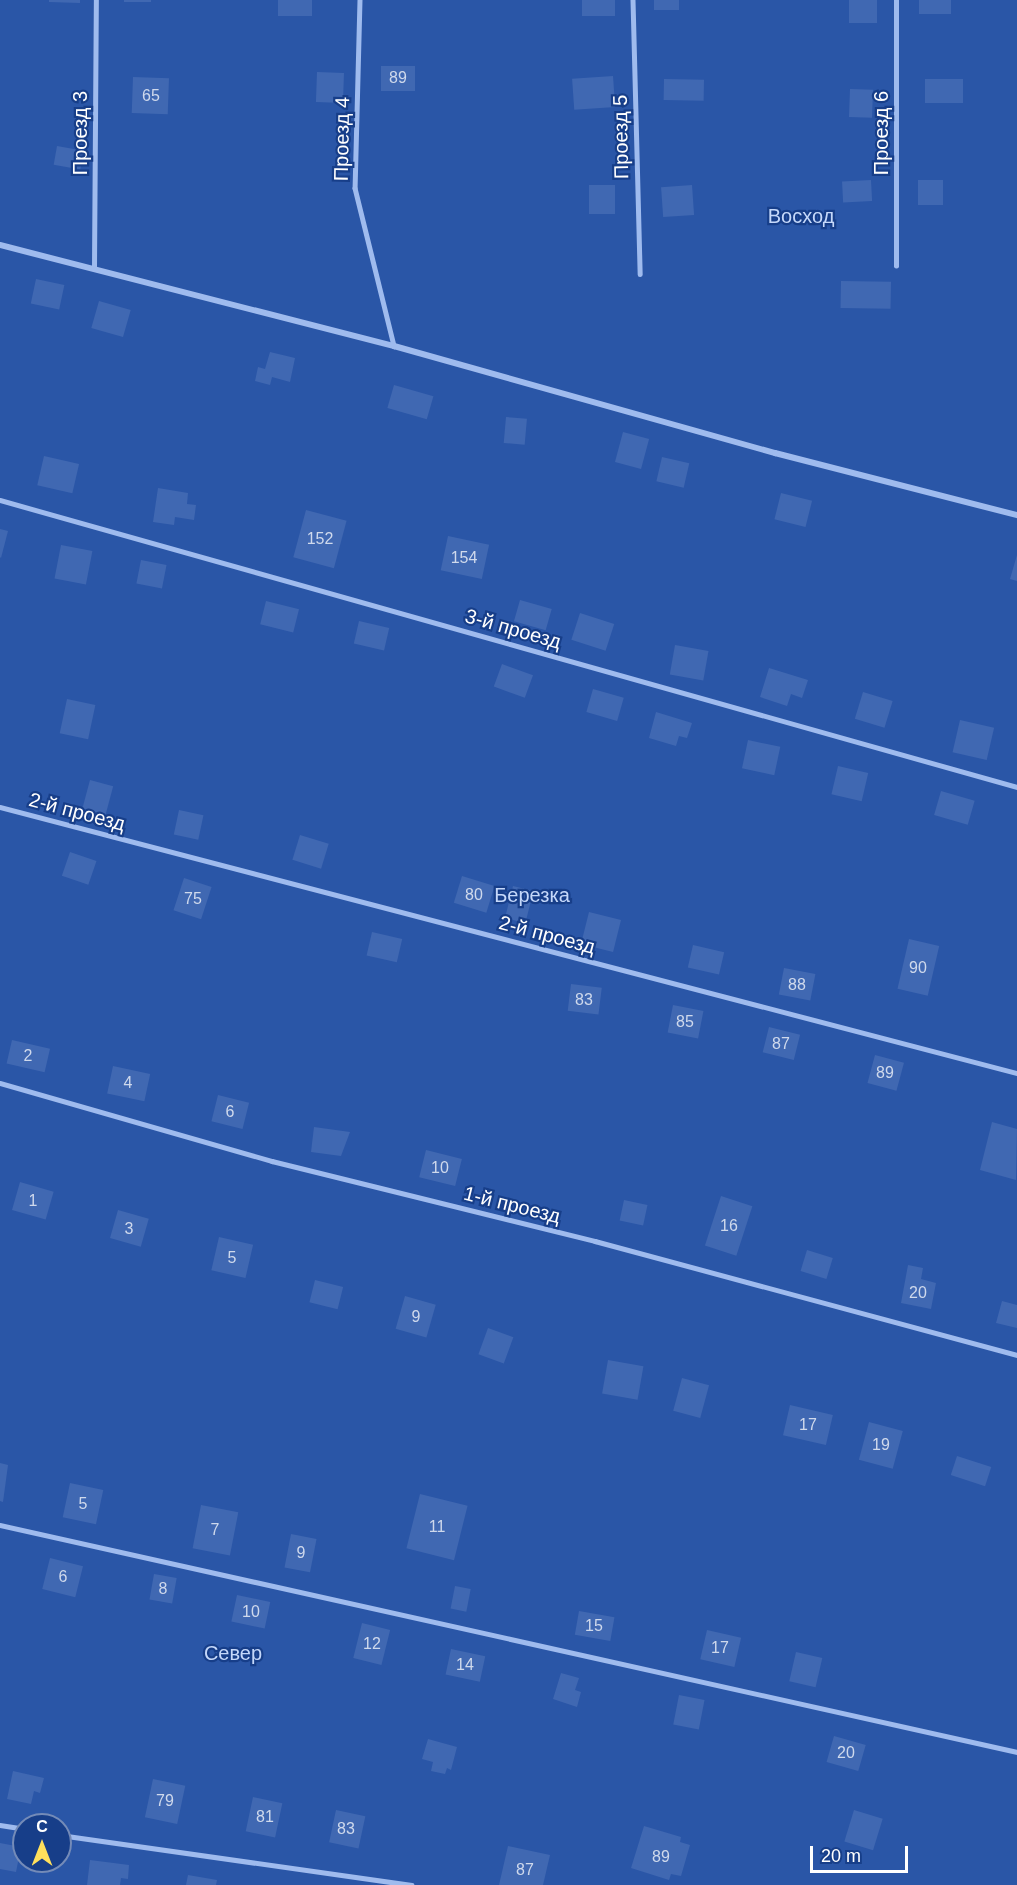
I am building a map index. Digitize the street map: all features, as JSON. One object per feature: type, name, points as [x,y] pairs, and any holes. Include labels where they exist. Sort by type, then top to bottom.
[{"type":"street","points":[[0,245],[94,267],[394,345],[775,453],[1017,515]]},
{"type":"lane","name":"Проезд 3","points":[[94,267],[96,0]]},
{"type":"lane","name":"Проезд 4","points":[[360,0],[355,188],[394,345]]},
{"type":"lane","name":"Проезд 5","points":[[633,0],[640,274]]},
{"type":"lane","name":"Проезд 6","points":[[896,0],[896,266]]},
{"type":"lane","name":"3-й проезд","points":[[0,501],[1017,787]]},
{"type":"lane","name":"2-й проезд","points":[[0,807],[1017,1073]]},
{"type":"lane","name":"1-й проезд","points":[[0,1083],[272,1161],[595,1240],[1017,1355]]},
{"type":"lane","points":[[0,1525],[1017,1752]]},
{"type":"lane","points":[[72,1837],[411,1885]]},
{"type":"green space","points":[[0,0],[1017,0],[1017,1885],[0,1885]]},
{"type":"building","points":[[49,0],[80,0],[80,3],[49,2]]},
{"type":"building","points":[[124,0],[151,0],[151,2],[124,2]]},
{"type":"building","points":[[278,0],[312,0],[312,16],[278,16]]},
{"type":"building","points":[[582,0],[615,0],[615,16],[582,16]]},
{"type":"building","points":[[654,0],[679,0],[679,10],[654,10]]},
{"type":"building","points":[[849,0],[877,0],[877,23],[849,23]]},
{"type":"building","points":[[919,0],[951,0],[951,14],[919,14]]},
{"type":"building","points":[[381,66],[415,66],[415,91],[381,91]]},
{"type":"building","points":[[317,72],[344,73],[343,103],[316,102]]},
{"type":"building","points":[[613,76],[615,107],[574,110],[572,79]]},
{"type":"building","points":[[133,77],[169,78],[168,114],[132,113]]},
{"type":"building","points":[[664,79],[704,80],[704,101],[664,100]]},
{"type":"building","points":[[925,79],[963,79],[963,103],[925,103]]},
{"type":"building","points":[[850,89],[873,90],[872,118],[849,117]]},
{"type":"building","points":[[57,146],[84,151],[80,169],[54,165]]},
{"type":"building","points":[[871,180],[872,201],[843,202],[842,182]]},
{"type":"building","points":[[918,180],[943,180],[943,205],[918,205]]},
{"type":"building","points":[[589,185],[615,185],[615,214],[589,214]]},
{"type":"building","points":[[692,185],[694,215],[663,217],[661,187]]},
{"type":"building","points":[[36,279],[64,285],[59,309],[31,303]]},
{"type":"building","points":[[841,281],[891,282],[891,309],[841,308]]},
{"type":"building","points":[[99,301],[131,310],[123,337],[91,328]]},
{"type":"building","points":[[270,352],[295,358],[290,382],[272,377],[270,385],[255,381],[258,367],[265,369]]},
{"type":"building","points":[[394,385],[433,396],[427,419],[387,408]]},
{"type":"building","points":[[506,417],[527,419],[525,445],[504,443]]},
{"type":"building","points":[[623,432],[649,439],[641,469],[615,462]]},
{"type":"building","points":[[44,456],[79,464],[72,493],[37,485]]},
{"type":"building","points":[[662,457],[689,463],[684,488],[656,481]]},
{"type":"building","points":[[158,488],[188,493],[187,504],[196,505],[194,520],[175,517],[174,525],[153,522]]},
{"type":"building","points":[[781,493],[812,501],[806,527],[774,519]]},
{"type":"building","points":[[306,510],[347,521],[334,568],[293,557]]},
{"type":"building","points":[[0,529],[8,531],[1,558],[0,557]]},
{"type":"building","points":[[448,536],[489,545],[482,579],[441,570]]},
{"type":"building","points":[[61,545],[92,551],[86,584],[55,578]]},
{"type":"building","points":[[1017,555],[1017,581],[1010,579]]},
{"type":"building","points":[[141,560],[167,565],[162,589],[136,584]]},
{"type":"building","points":[[520,600],[552,609],[546,630],[514,621]]},
{"type":"building","points":[[266,601],[299,609],[293,633],[260,624]]},
{"type":"building","points":[[580,613],[614,624],[606,651],[571,640]]},
{"type":"building","points":[[359,621],[389,628],[384,650],[354,643]]},
{"type":"building","points":[[675,645],[708,651],[703,680],[670,675]]},
{"type":"building","points":[[502,664],[533,675],[525,698],[494,687]]},
{"type":"building","points":[[769,668],[808,680],[802,698],[791,694],[787,706],[760,697]]},
{"type":"building","points":[[593,689],[624,698],[617,721],[586,712]]},
{"type":"building","points":[[863,692],[893,701],[884,728],[855,719]]},
{"type":"building","points":[[67,699],[95,705],[88,739],[60,733]]},
{"type":"building","points":[[656,712],[692,723],[687,738],[679,736],[676,746],[649,738]]},
{"type":"building","points":[[960,720],[994,728],[987,760],[953,752]]},
{"type":"building","points":[[748,740],[780,747],[774,775],[742,768]]},
{"type":"building","points":[[838,766],[868,773],[862,801],[831,794]]},
{"type":"building","points":[[90,780],[113,786],[105,816],[82,810]]},
{"type":"building","points":[[941,791],[975,801],[968,825],[934,815]]},
{"type":"building","points":[[179,810],[203,815],[198,840],[174,834]]},
{"type":"building","points":[[300,835],[329,844],[321,869],[292,860]]},
{"type":"building","points":[[70,852],[96,861],[88,885],[62,876]]},
{"type":"building","points":[[462,876],[495,886],[486,913],[454,903]]},
{"type":"building","points":[[184,878],[212,887],[201,919],[173,910]]},
{"type":"building","points":[[513,886],[533,891],[525,923],[505,918]]},
{"type":"building","points":[[589,912],[621,920],[613,952],[581,944]]},
{"type":"building","points":[[372,932],[402,939],[397,962],[367,955]]},
{"type":"building","points":[[909,939],[939,946],[928,996],[898,989]]},
{"type":"building","points":[[693,945],[724,952],[719,975],[688,967]]},
{"type":"building","points":[[784,968],[815,974],[810,1001],[779,995]]},
{"type":"building","points":[[571,984],[602,988],[598,1015],[568,1011]]},
{"type":"building","points":[[673,1005],[703,1011],[698,1038],[668,1032]]},
{"type":"building","points":[[769,1027],[800,1035],[794,1060],[763,1052]]},
{"type":"building","points":[[12,1040],[50,1049],[45,1072],[7,1063]]},
{"type":"building","points":[[875,1055],[904,1063],[896,1091],[867,1083]]},
{"type":"building","points":[[113,1066],[150,1074],[144,1101],[107,1093]]},
{"type":"building","points":[[218,1095],[249,1103],[243,1129],[211,1121]]},
{"type":"building","points":[[992,1122],[1017,1129],[1016,1180],[980,1170]]},
{"type":"building","points":[[314,1127],[350,1132],[341,1156],[311,1152]]},
{"type":"building","points":[[426,1150],[462,1159],[455,1186],[419,1177]]},
{"type":"building","points":[[20,1182],[54,1192],[46,1220],[12,1210]]},
{"type":"building","points":[[721,1196],[752,1206],[736,1256],[705,1245]]},
{"type":"building","points":[[624,1200],[647,1205],[643,1226],[620,1221]]},
{"type":"building","points":[[118,1210],[149,1219],[141,1247],[110,1238]]},
{"type":"building","points":[[219,1237],[253,1245],[245,1278],[211,1270]]},
{"type":"building","points":[[807,1250],[833,1258],[826,1279],[801,1271]]},
{"type":"building","points":[[908,1265],[923,1268],[921,1279],[936,1283],[931,1309],[901,1303]]},
{"type":"building","points":[[315,1280],[343,1287],[338,1309],[309,1302]]},
{"type":"building","points":[[405,1296],[436,1305],[426,1338],[396,1329]]},
{"type":"building","points":[[1002,1301],[1017,1305],[1017,1328],[996,1323]]},
{"type":"building","points":[[488,1328],[513,1337],[504,1364],[478,1354]]},
{"type":"building","points":[[608,1360],[643,1366],[638,1400],[602,1393]]},
{"type":"building","points":[[682,1378],[709,1385],[700,1418],[673,1411]]},
{"type":"building","points":[[790,1405],[833,1415],[826,1445],[783,1435]]},
{"type":"building","points":[[869,1422],[903,1431],[893,1469],[859,1460]]},
{"type":"building","points":[[957,1456],[991,1467],[985,1486],[951,1475]]},
{"type":"building","points":[[0,1463],[8,1465],[3,1502],[0,1501]]},
{"type":"building","points":[[70,1483],[103,1490],[96,1524],[63,1517]]},
{"type":"building","points":[[420,1494],[468,1506],[454,1560],[406,1548]]},
{"type":"building","points":[[201,1505],[238,1512],[230,1555],[193,1548]]},
{"type":"building","points":[[291,1534],[317,1539],[310,1572],[285,1567]]},
{"type":"building","points":[[50,1558],[83,1566],[75,1597],[42,1589]]},
{"type":"building","points":[[154,1574],[177,1578],[172,1604],[149,1600]]},
{"type":"building","points":[[455,1586],[471,1589],[466,1612],[451,1609]]},
{"type":"building","points":[[237,1595],[270,1602],[265,1628],[231,1621]]},
{"type":"building","points":[[579,1611],[614,1617],[610,1641],[575,1635]]},
{"type":"building","points":[[362,1623],[390,1630],[381,1665],[353,1658]]},
{"type":"building","points":[[707,1630],[741,1638],[734,1667],[700,1659]]},
{"type":"building","points":[[451,1649],[485,1656],[480,1682],[446,1674]]},
{"type":"building","points":[[796,1652],[822,1658],[816,1687],[789,1681]]},
{"type":"building","points":[[561,1673],[579,1678],[575,1690],[581,1692],[577,1707],[553,1699]]},
{"type":"building","points":[[679,1695],[705,1700],[699,1729],[673,1724]]},
{"type":"building","points":[[834,1736],[866,1745],[858,1771],[827,1762]]},
{"type":"building","points":[[428,1739],[457,1747],[451,1770],[447,1768],[445,1774],[431,1771],[433,1762],[422,1759]]},
{"type":"building","points":[[13,1771],[44,1778],[40,1793],[34,1791],[31,1804],[7,1799]]},
{"type":"building","points":[[153,1779],[185,1786],[177,1824],[145,1817]]},
{"type":"building","points":[[253,1797],[282,1803],[275,1837],[246,1831]]},
{"type":"building","points":[[336,1810],[365,1816],[358,1849],[329,1842]]},
{"type":"building","points":[[854,1810],[883,1819],[873,1850],[844,1842]]},
{"type":"building","points":[[644,1826],[681,1837],[680,1842],[690,1845],[681,1876],[671,1874],[669,1880],[631,1868]]},
{"type":"building","points":[[0,1843],[12,1845],[12,1871],[0,1869]]},
{"type":"building","points":[[508,1846],[550,1855],[543,1885],[499,1885]]},
{"type":"building","points":[[90,1860],[129,1865],[128,1879],[121,1878],[120,1885],[87,1885]]},
{"type":"building","points":[[188,1875],[217,1880],[216,1885],[186,1885]]},
{"type":"park label","name":"Восход","points":[[801,216]]},
{"type":"park label","name":"Березка","points":[[532,895]]},
{"type":"park label","name":"Север","points":[[233,1653]]}]
